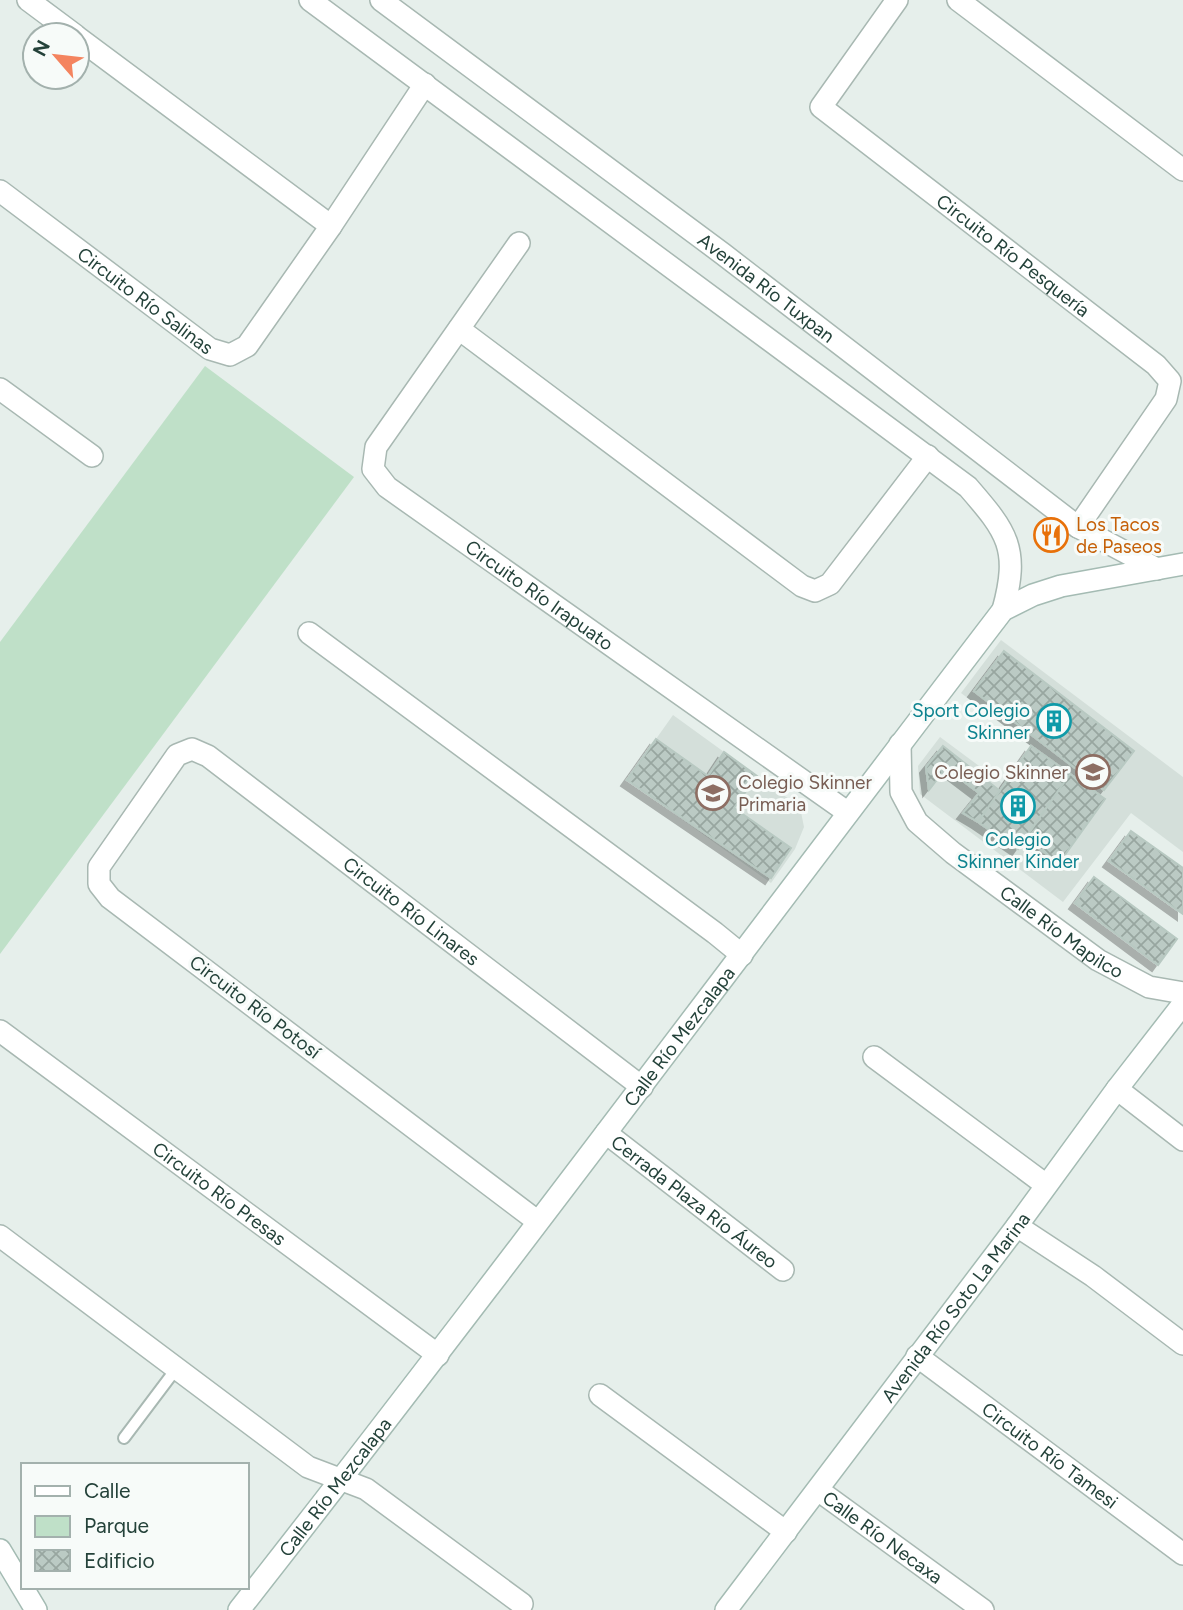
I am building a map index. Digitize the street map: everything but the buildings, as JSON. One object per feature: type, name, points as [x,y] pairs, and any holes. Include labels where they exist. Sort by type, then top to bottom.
[{"type":"street","points":[[28,0],[56,21]]},
{"type":"street","name":"Avenida Río Tuxpan","points":[[310,0],[968,487],[999,523],[1010,553],[1011,579],[1003,610]]},
{"type":"street","name":"Avenida Río Tuxpan","points":[[382,0],[723,254],[1078,527],[1157,569]]},
{"type":"street","name":"Circuito Río Pesquería","points":[[897,0],[821,107],[1156,365],[1170,381],[1166,399],[1078,527]]},
{"type":"street","points":[[958,0],[1183,170]]},
{"type":"street","points":[[91,47],[331,226]]},
{"type":"street","name":"Circuito Río Salinas","points":[[0,191],[210,349],[230,355],[247,346],[425,84]]},
{"type":"street","name":"Circuito Río Irapuato","points":[[519,243],[376,447],[373,469],[387,487],[847,812]]},
{"type":"street","points":[[459,329],[802,586],[815,591],[830,584],[928,456]]},
{"type":"street","points":[[0,389],[92,456]]},
{"type":"street","name":"Calle Río Mezcalapa","points":[[239,1610],[438,1355],[537,1221],[742,955],[847,812],[1003,610],[1033,595],[1061,586],[1183,564]]},
{"type":"street","points":[[309,633],[742,955]]},
{"type":"street","name":"Calle Río Mapilco","points":[[900,744],[901,792],[918,822],[953,853],[1098,960],[1149,987],[1183,993]]},
{"type":"street","name":"Circuito Río Linares","points":[[177,755],[192,749],[208,756],[642,1087]]},
{"type":"street","name":"Circuito Río Potosí","points":[[177,755],[99,867],[99,884],[110,898],[537,1221]]},
{"type":"street","name":"Avenida Río Soto La Marina","points":[[726,1610],[1017,1226],[1116,1089],[1183,1004]]},
{"type":"street","name":"Circuito Río Presas","points":[[0,1031],[438,1355]]},
{"type":"street","points":[[874,1057],[1046,1185]]},
{"type":"street","points":[[1116,1089],[1183,1140]]},
{"type":"street","name":"Cerrada Plaza Río Áureo","points":[[606,1133],[783,1270]]},
{"type":"street","points":[[1017,1226],[1093,1276],[1183,1344]]},
{"type":"street","points":[[0,1236],[308,1468],[366,1489],[522,1604]]},
{"type":"street","name":"Circuito Río Tamesi","points":[[917,1356],[1183,1554]]},
{"type":"street","points":[[600,1395],[786,1532]]},
{"type":"street","name":"Calle Río Necaxa","points":[[818,1490],[983,1610]]},
{"type":"street","points":[[0,1550],[21,1585]]},
{"type":"street","points":[[23,1589],[36,1610]]},
{"type":"lane","points":[[124,1438],[176,1369]]},
{"type":"shaded area","name":"Colegio Skinner","points":[[1001,640],[1183,777],[1183,852],[1131,813],[1063,902],[920,794],[918,766],[940,737],[1002,783],[1031,746],[961,693]]},
{"type":"shaded area","name":"Colegio Skinner Primaria","points":[[673,715],[800,807],[804,827],[795,849],[771,883],[627,780]]},
{"type":"green space","points":[[205,366],[354,477],[0,954],[0,642]]},
{"type":"place","name":"Los Tacos de Paseos","points":[[1051,535]]},
{"type":"place","name":"Sport Colegio Skinner","points":[[1054,721]]},
{"type":"place","name":"Colegio Skinner","points":[[1093,772]]},
{"type":"place","name":"Colegio Skinner Primaria","points":[[713,793]]},
{"type":"place","name":"Colegio Skinner Kinder","points":[[1018,806]]}]
